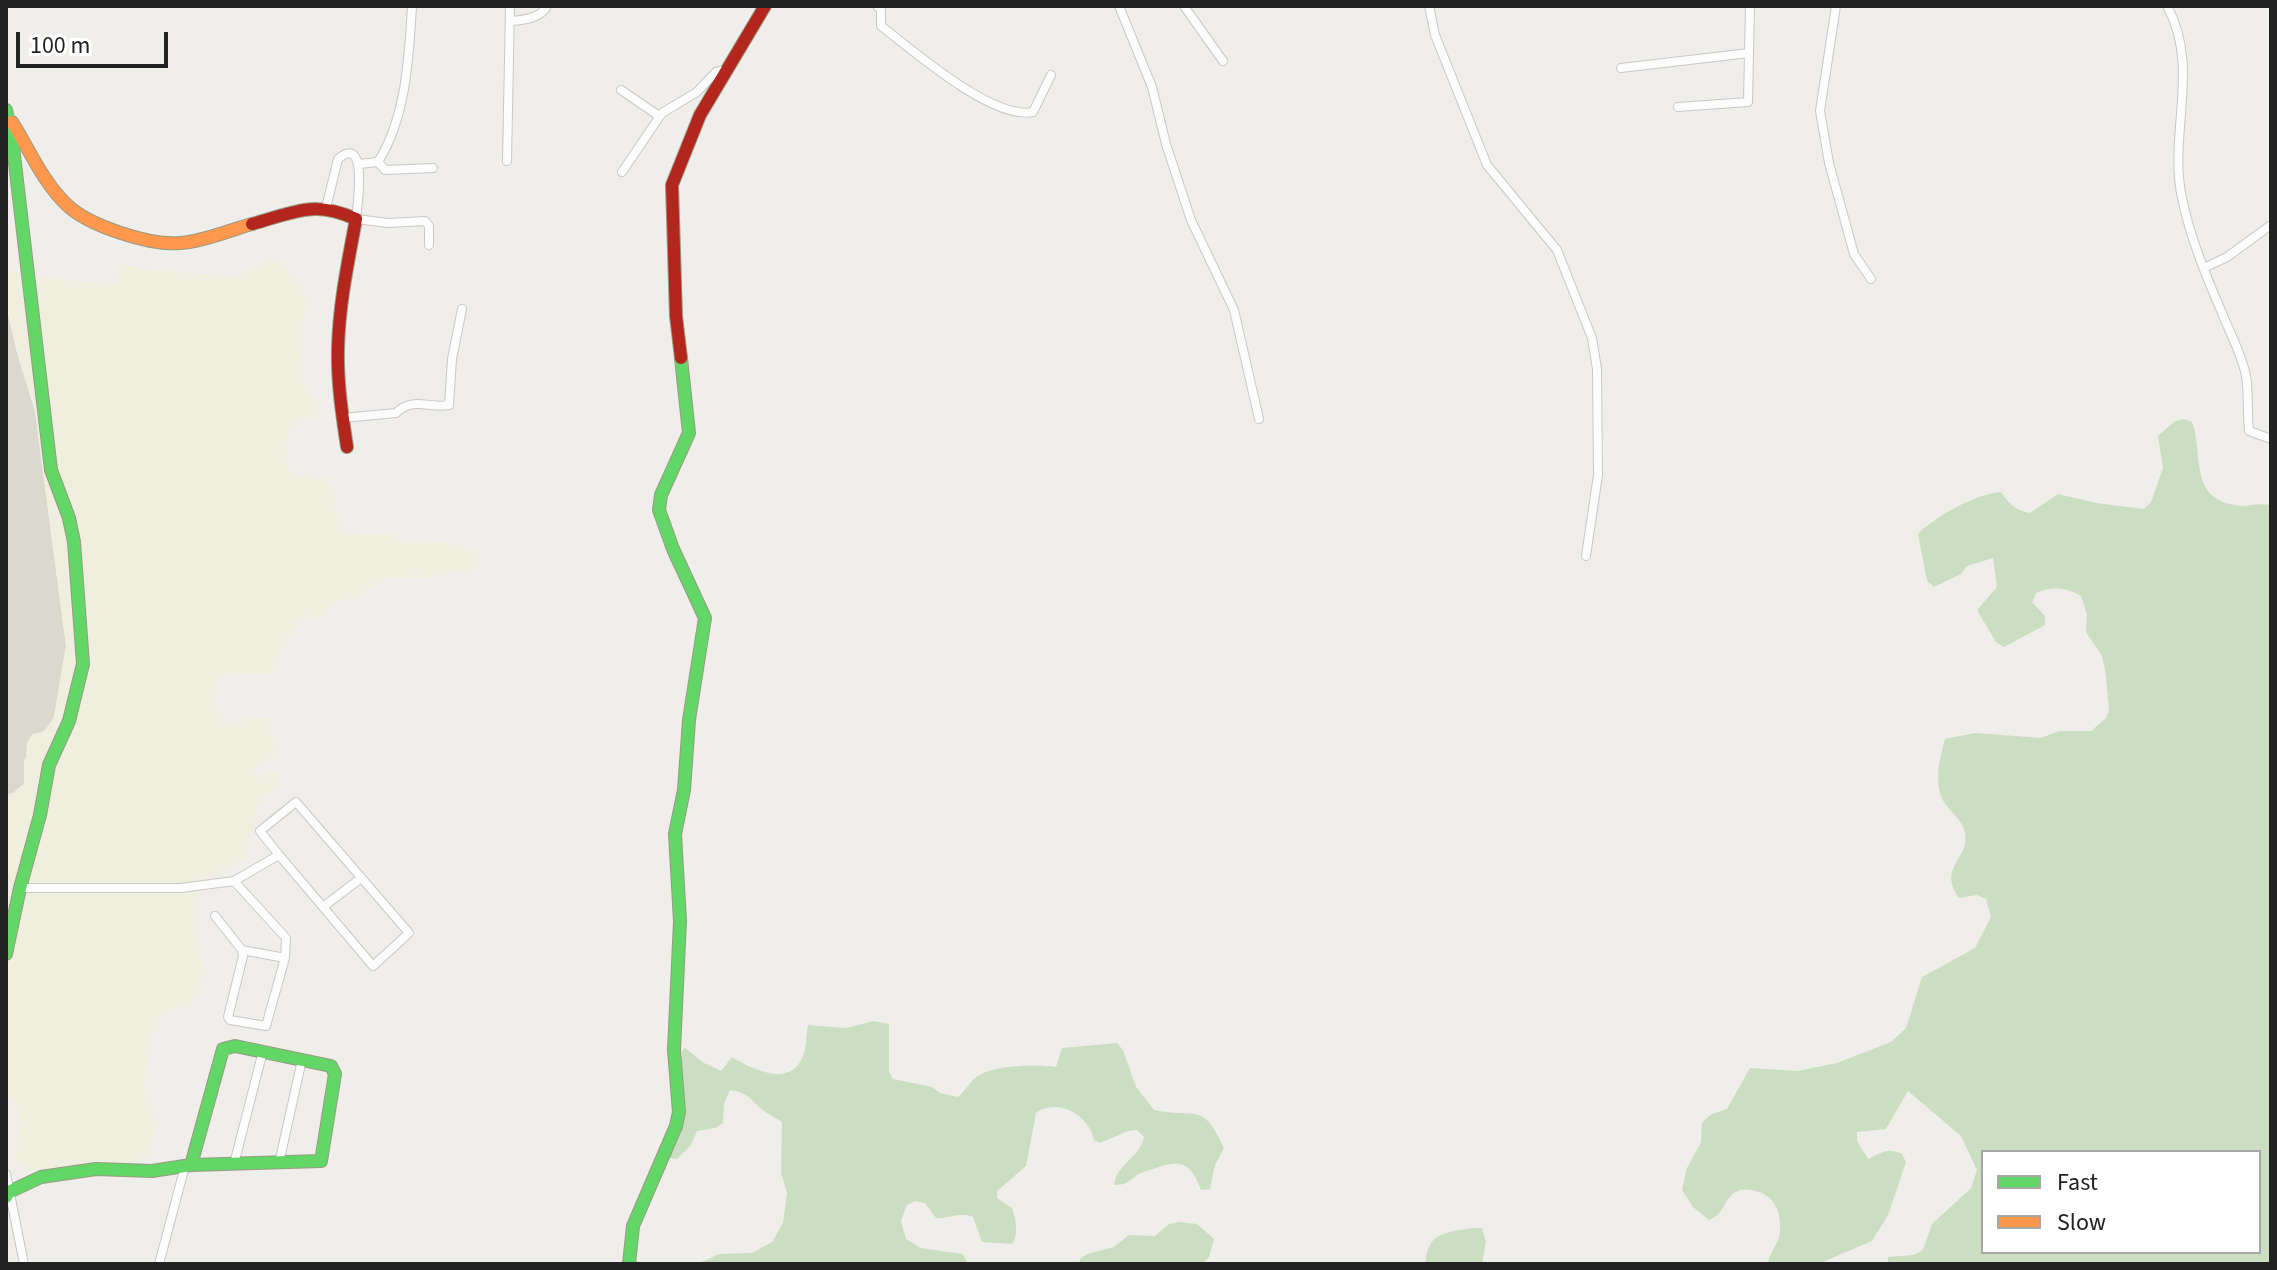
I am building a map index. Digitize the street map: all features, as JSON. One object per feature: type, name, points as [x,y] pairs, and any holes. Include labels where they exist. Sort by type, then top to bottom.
[{"type":"street","points":[[378,162],[397,118],[409,50],[412,6]]},
{"type":"street","points":[[507,161],[510,6]]},
{"type":"street","points":[[511,21],[526,20],[543,13],[547,6]]},
{"type":"street","points":[[629,1264],[633,1226],[676,1126],[679,1112],[674,1050],[680,921],[675,834],[684,790],[689,720],[705,618],[673,549],[659,510],[661,495],[689,433],[676,316],[672,185],[700,115],[765,6]]},
{"type":"street","points":[[877,6],[881,10],[881,26],[976,95],[1002,109],[1014,113],[1033,112],[1051,75]]},
{"type":"street","points":[[1119,6],[1152,87],[1166,144],[1191,220],[1234,310],[1259,419]]},
{"type":"street","points":[[1184,6],[1223,61]]},
{"type":"street","points":[[1429,6],[1435,35],[1487,165],[1557,250],[1595,347],[1598,475],[1586,556]]},
{"type":"street","points":[[1678,107],[1748,102],[1750,6]]},
{"type":"street","points":[[1836,6],[1820,111],[1832,176],[1854,254],[1871,279]]},
{"type":"street","points":[[2167,6],[2175,20],[2184,80],[2178,168],[2182,197],[2204,268],[2245,372],[2249,431],[2271,439]]},
{"type":"street","points":[[1621,68],[1749,53]]},
{"type":"street","points":[[622,172],[659,116],[697,92],[716,72],[725,70]]},
{"type":"street","points":[[621,90],[659,116]]},
{"type":"street","points":[[7,113],[65,203],[75,212],[99,224],[141,239],[184,243],[306,208],[326,208],[356,219],[388,223],[425,221],[429,226],[429,245]]},
{"type":"street","points":[[6,954],[49,765],[69,721],[82,674],[84,653],[74,542],[69,518],[51,470],[7,113]]},
{"type":"street","points":[[326,208],[338,159],[341,155],[349,154],[359,164],[356,219],[339,330],[338,365],[347,447]]},
{"type":"street","points":[[359,164],[378,162]]},
{"type":"street","points":[[378,162],[385,170],[433,168]]},
{"type":"street","points":[[2204,268],[2227,257],[2271,225]]},
{"type":"street","points":[[343,418],[396,413],[412,403],[449,405],[452,359],[462,309]]},
{"type":"street","points":[[296,802],[409,933],[373,966],[279,855],[260,831],[296,802]]},
{"type":"street","points":[[20,888],[181,888],[234,881],[279,855]]},
{"type":"street","points":[[323,907],[361,878]]},
{"type":"street","points":[[215,916],[242,950],[228,1017],[263,1027],[268,1023],[285,958],[286,938],[234,881]]},
{"type":"street","points":[[242,950],[285,958]]},
{"type":"street","points":[[8,1194],[41,1177],[68,1172],[166,1170],[188,1166],[322,1160],[335,1074],[331,1066],[235,1046],[223,1049],[188,1166],[159,1264]]},
{"type":"street","points":[[234,1164],[263,1051]]},
{"type":"street","points":[[279,1163],[302,1060]]},
{"type":"street","points":[[6,1174],[24,1264]]},
{"type":"shaded area","points":[[6,305],[35,411],[66,646],[54,717],[24,760],[24,784],[6,795]]},
{"type":"green space","points":[[269,259],[283,263],[302,287],[308,302],[298,341],[302,344],[299,367],[308,394],[317,404],[317,414],[300,420],[289,430],[285,457],[289,470],[297,476],[325,478],[332,485],[336,512],[345,533],[394,535],[400,542],[409,544],[440,542],[480,554],[473,571],[446,572],[430,579],[414,574],[405,578],[385,578],[364,593],[338,601],[318,620],[305,613],[287,639],[272,672],[257,675],[226,672],[217,683],[214,704],[222,722],[231,725],[265,717],[276,748],[274,757],[258,764],[254,775],[262,779],[274,771],[279,778],[278,788],[258,805],[244,858],[228,868],[197,879],[197,930],[204,976],[197,996],[191,1003],[165,1013],[152,1037],[144,1081],[156,1118],[151,1155],[134,1163],[26,1171],[15,1160],[19,1124],[17,1105],[6,1097],[6,795],[24,784],[27,742],[33,734],[49,726],[54,717],[66,646],[35,411],[7,312],[6,271],[60,280],[117,284],[117,267],[122,265],[231,276],[251,271]]},
{"type":"green space","points":[[2184,419],[2192,422],[2200,472],[2210,493],[2234,505],[2271,505],[2271,1264],[1888,1264],[1888,1257],[1914,1255],[1923,1250],[1932,1224],[1971,1188],[1977,1170],[1961,1136],[1908,1091],[1886,1129],[1857,1132],[1857,1141],[1868,1159],[1893,1151],[1902,1154],[1906,1162],[1888,1215],[1872,1241],[1818,1264],[1768,1264],[1780,1230],[1779,1215],[1770,1198],[1747,1189],[1738,1191],[1730,1196],[1718,1215],[1709,1220],[1693,1207],[1682,1190],[1687,1168],[1701,1142],[1702,1123],[1710,1115],[1727,1109],[1750,1068],[1798,1071],[1837,1063],[1891,1042],[1906,1028],[1922,977],[1975,948],[1991,917],[1986,899],[1977,895],[1959,898],[1953,887],[1951,878],[1963,850],[1965,833],[1944,802],[1939,787],[1938,770],[1945,739],[1975,733],[2041,738],[2059,731],[2091,731],[2106,718],[2109,710],[2102,656],[2086,632],[2087,614],[2081,596],[2059,588],[2036,593],[2032,602],[2045,616],[2045,625],[2004,647],[1996,642],[1977,610],[1997,587],[1993,558],[1967,566],[1961,574],[1934,587],[1927,581],[1918,534],[1956,507],[2001,492],[2013,506],[2030,513],[2058,494],[2144,509],[2151,502],[2163,468],[2158,436],[2175,421]]},
{"type":"green space","points":[[874,1021],[889,1024],[889,1071],[893,1079],[932,1087],[940,1093],[958,1097],[975,1078],[992,1070],[1026,1066],[1056,1067],[1062,1048],[1117,1043],[1123,1050],[1136,1087],[1154,1110],[1196,1114],[1210,1123],[1224,1148],[1215,1165],[1210,1189],[1201,1190],[1194,1174],[1179,1164],[1149,1170],[1127,1183],[1114,1185],[1119,1172],[1138,1150],[1144,1137],[1137,1130],[1128,1131],[1100,1143],[1094,1140],[1079,1116],[1054,1107],[1036,1113],[1026,1166],[997,1191],[997,1198],[1012,1208],[1016,1222],[1012,1244],[982,1242],[973,1217],[936,1218],[925,1203],[915,1201],[907,1205],[901,1221],[906,1239],[921,1248],[963,1254],[968,1264],[697,1264],[719,1254],[752,1253],[772,1242],[783,1223],[787,1193],[781,1173],[782,1122],[746,1095],[730,1090],[724,1104],[723,1123],[715,1128],[697,1131],[691,1145],[677,1159],[667,1158],[682,1121],[682,1051],[685,1048],[704,1063],[721,1071],[732,1057],[761,1071],[781,1074],[797,1066],[803,1056],[808,1025],[846,1028]]},
{"type":"green space","points":[[1169,1224],[1197,1224],[1214,1239],[1209,1257],[1202,1264],[1079,1264],[1087,1254],[1114,1247],[1129,1235],[1155,1236]]},
{"type":"green space","points":[[1482,1228],[1486,1242],[1482,1264],[1425,1264],[1434,1239],[1446,1233]]},
{"type":"traffic: fast","points":[[6,110],[12,138],[51,470],[69,518],[74,542],[83,664],[69,721],[49,765],[6,954]]},
{"type":"traffic: fast","points":[[629,1264],[633,1226],[676,1126],[679,1112],[674,1050],[680,921],[675,834],[684,790],[689,720],[705,618],[673,549],[659,510],[661,495],[689,433],[681,358]]},
{"type":"traffic: fast","points":[[6,1197],[9,1192],[41,1177],[96,1169],[152,1171],[191,1165],[321,1161],[335,1074],[331,1066],[235,1046],[223,1049],[191,1165]]},
{"type":"traffic: slow","points":[[12,122],[43,176],[58,195],[76,212],[104,227],[137,238],[181,243],[252,224]]},
{"type":"traffic: jam","points":[[681,358],[676,316],[672,185],[700,115],[765,6]]},
{"type":"traffic: jam","points":[[252,224],[292,212],[316,209],[356,219],[342,300],[338,348],[347,447]]}]
